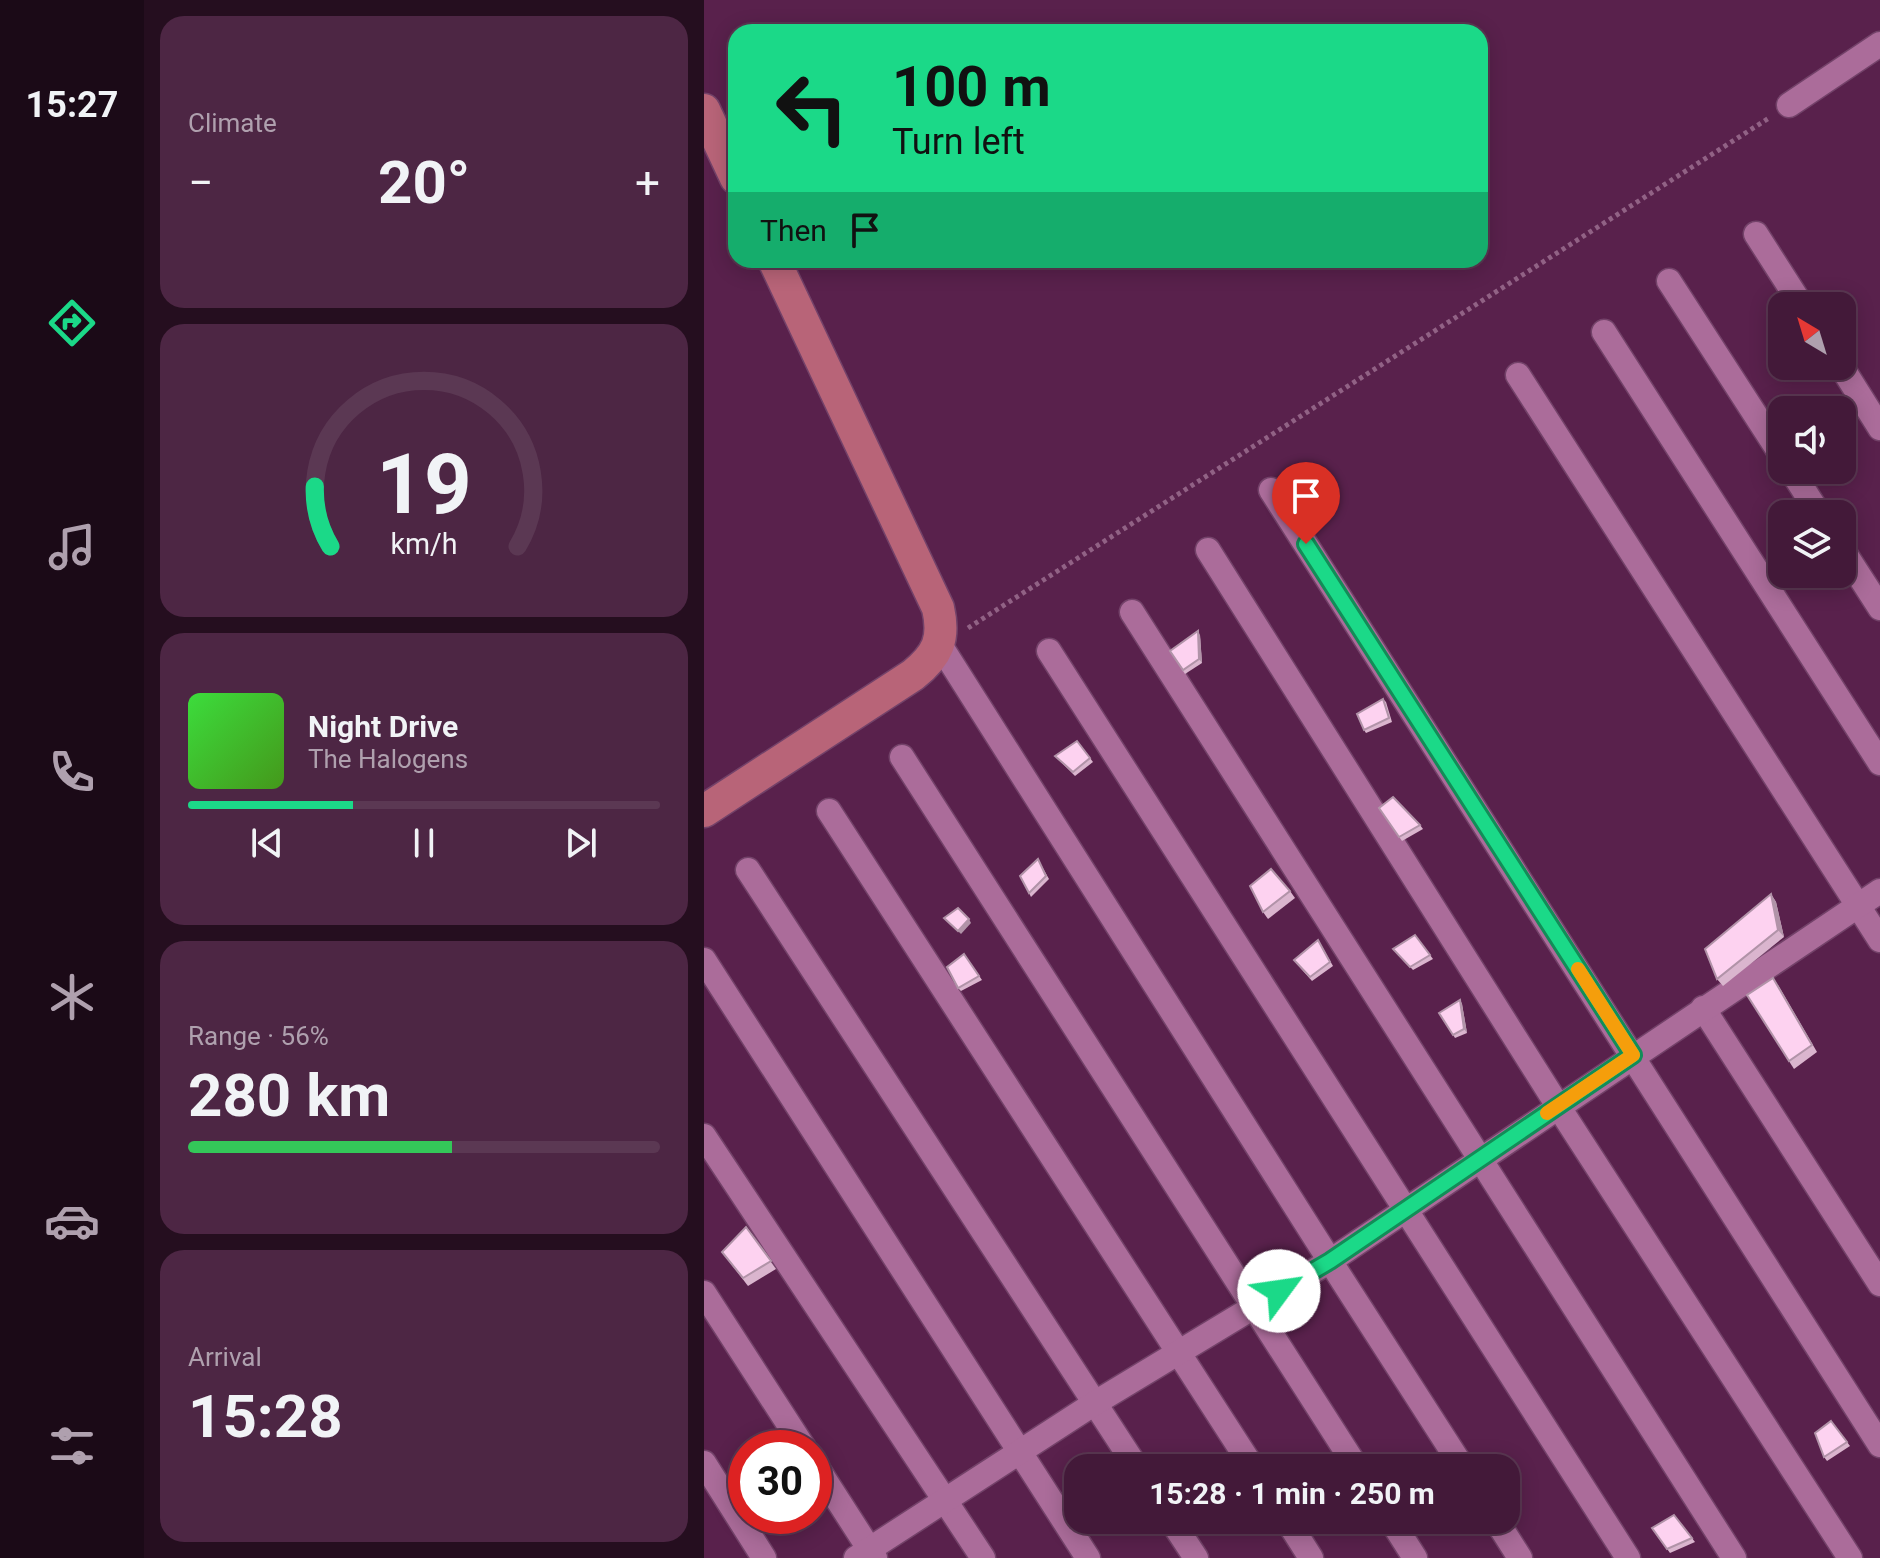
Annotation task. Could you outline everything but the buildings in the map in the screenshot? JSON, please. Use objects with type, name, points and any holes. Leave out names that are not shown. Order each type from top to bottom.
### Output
[{"type":"main road","points":[[704,110],[728,161]]},
{"type":"main road","points":[[704,811],[913,675],[930,661],[940,645],[942,627],[938,608],[778,268]]},
{"type":"street","points":[[1789,105],[1880,44]]},
{"type":"street","points":[[1756,234],[1793,292]]},
{"type":"street","points":[[1669,281],[1768,434]]},
{"type":"street","points":[[1604,332],[1880,763]]},
{"type":"street","points":[[1518,375],[1880,940]]},
{"type":"street","points":[[1850,380],[1880,428]]},
{"type":"street","points":[[1271,490],[1880,1445]]},
{"type":"street","points":[[1208,550],[1558,1106],[1850,1558]]},
{"type":"street","points":[[1856,571],[1880,608]]},
{"type":"street","points":[[1132,612],[1734,1558]]},
{"type":"street","points":[[940,645],[1454,1454]]},
{"type":"street","points":[[1049,651],[1628,1558]]},
{"type":"street","points":[[902,757],[1348,1454]]},
{"type":"street","points":[[829,811],[1244,1454]]},
{"type":"street","points":[[748,870],[1128,1454]]},
{"type":"street","points":[[832,1494],[867,1555],[945,1500],[1095,1403],[1330,1261],[1880,891]]},
{"type":"street","points":[[704,960],[1088,1558]]},
{"type":"street","points":[[1703,1008],[1880,1284]]},
{"type":"street","points":[[704,1136],[983,1558]]},
{"type":"street","points":[[704,1293],[792,1430]]},
{"type":"street","points":[[704,1463],[764,1558]]},
{"type":"street","points":[[1180,1534],[1196,1558]]},
{"type":"street","points":[[1296,1534],[1311,1558]]},
{"type":"street","points":[[1400,1534],[1415,1558]]},
{"type":"street","points":[[1505,1534],[1520,1558]]},
{"type":"path","points":[[940,645],[1789,105]]},
{"type":"slow traffic","points":[[1547,1113],[1633,1055],[1578,969]]},
{"type":"route","points":[[1279,1291],[1330,1261],[1633,1055],[1306,544]]}]
